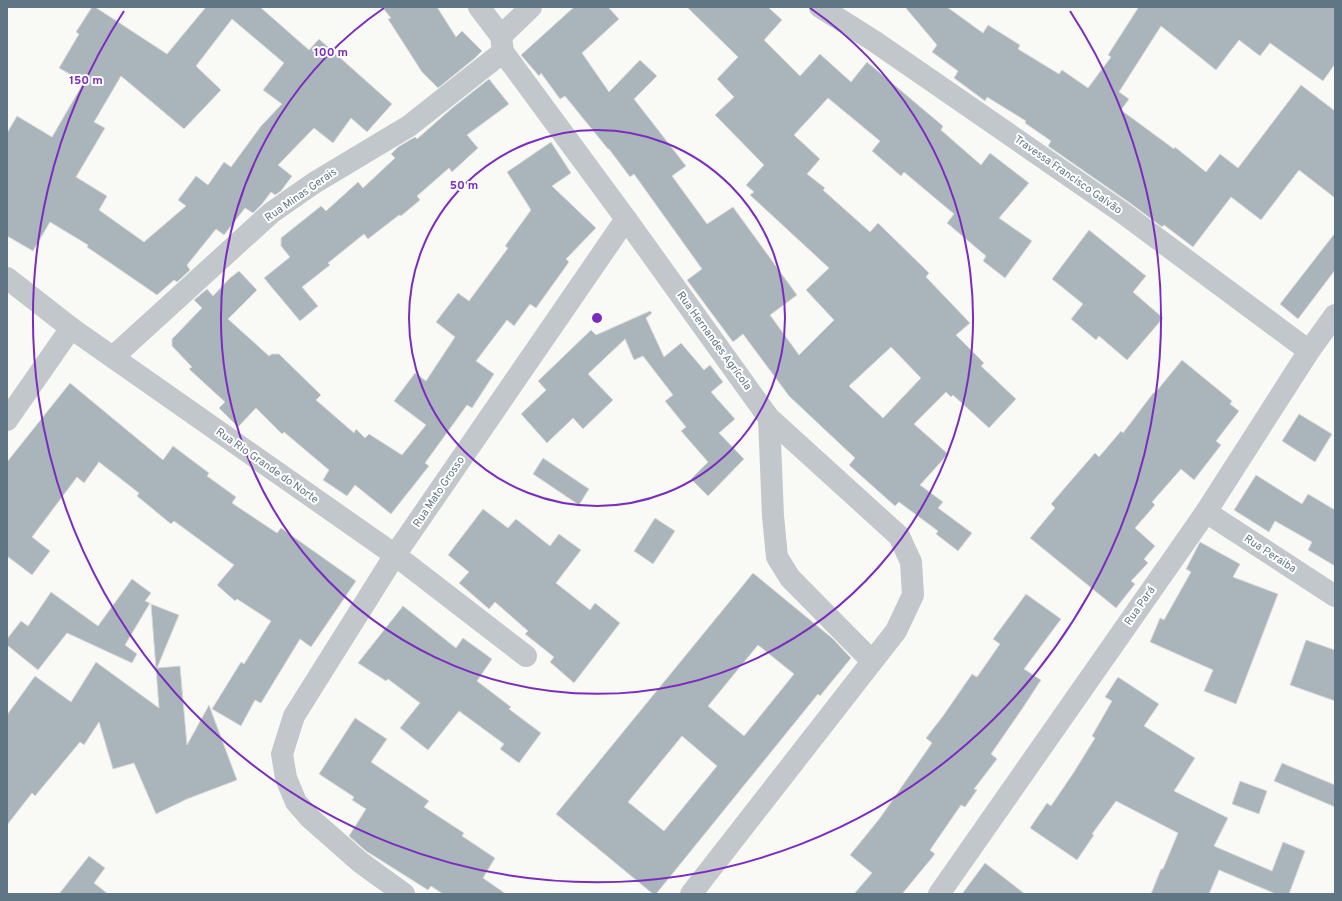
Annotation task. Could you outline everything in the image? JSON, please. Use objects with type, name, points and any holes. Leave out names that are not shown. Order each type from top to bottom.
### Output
[{"type":"street","name":"Rua Hernandes Agrícola","points":[[479,7],[502,44],[769,418],[899,536],[911,562],[912,595],[896,631],[691,894]]},
{"type":"street","name":"Rua Minas Gerais","points":[[113,357],[271,213],[314,183],[408,126],[502,44],[531,7]]},
{"type":"street","name":"Travessa Francisco Galvão","points":[[820,7],[874,41],[1123,213],[1309,351]]},
{"type":"street","name":"Rua Mato Grosso","points":[[404,894],[360,862],[310,818],[296,802],[286,778],[282,754],[294,716],[395,555],[626,219]]},
{"type":"street","name":"Rua Rio Grande do Norte","points":[[7,278],[71,328],[395,555],[526,656]]},
{"type":"street","name":"Rua Pará","points":[[939,894],[1206,512],[1309,351],[1335,315]]},
{"type":"street","points":[[7,420],[71,328]]},
{"type":"street","points":[[769,418],[773,516],[777,557],[790,578],[872,661]]},
{"type":"street","name":"Rua Peraiba","points":[[1206,512],[1335,596]]},
{"type":"building","points":[[92,7],[95,7],[167,54],[206,7],[260,7],[309,50],[319,39],[392,104],[367,132],[351,118],[333,143],[314,128],[278,165],[292,176],[281,191],[275,195],[271,192],[253,213],[245,208],[224,235],[216,229],[187,265],[190,270],[177,282],[174,280],[157,295],[87,247],[88,245],[50,222],[33,251],[7,236],[7,133],[17,116],[52,137],[84,82],[59,68],[79,34],[76,32]],"holes":[[[232,19],[284,63],[263,90],[282,104],[261,126],[231,167],[224,162],[208,185],[196,176],[178,200],[186,206],[144,242],[99,210],[107,196],[76,177],[105,128],[94,122],[121,76],[184,129],[221,90],[196,66]]]},
{"type":"building","points":[[382,7],[437,7],[456,37],[462,31],[482,51],[438,88],[422,72],[388,19],[391,18]]},
{"type":"building","points":[[574,7],[608,7],[619,19],[582,53],[609,92],[640,60],[657,76],[634,99],[686,166],[672,176],[707,224],[733,207],[797,295],[770,315],[799,355],[834,320],[806,290],[829,268],[750,195],[754,192],[746,185],[764,165],[715,115],[734,97],[717,79],[738,57],[687,7],[768,7],[782,20],[764,40],[800,76],[820,54],[851,82],[867,62],[943,126],[941,130],[981,165],[990,153],[1029,183],[999,218],[1032,241],[1005,278],[983,261],[986,256],[947,223],[954,214],[904,172],[901,176],[872,151],[880,141],[828,98],[794,135],[820,159],[807,174],[825,188],[823,190],[870,232],[878,223],[929,273],[926,277],[970,323],[956,335],[984,363],[981,366],[1016,399],[989,428],[953,395],[951,397],[946,392],[914,424],[948,454],[920,485],[943,502],[938,508],[972,533],[958,551],[936,534],[938,531],[899,502],[895,506],[849,465],[855,458],[789,396],[743,334],[733,342],[687,280],[702,269],[634,174],[630,177],[565,96],[560,99],[541,73],[539,76],[521,55]],"holes":[[[891,347],[921,378],[883,418],[849,386]]]},
{"type":"building","points":[[905,7],[947,7],[983,33],[988,25],[1020,45],[1018,49],[1059,74],[1062,70],[1088,88],[1111,57],[1108,55],[1138,8],[1137,7],[1335,7],[1335,64],[1323,81],[1270,43],[1260,56],[1239,40],[1216,70],[1161,26],[1119,92],[1129,99],[1121,110],[1174,149],[1175,147],[1206,172],[1220,154],[1238,168],[1301,85],[1335,111],[1335,198],[1299,170],[1261,220],[1231,197],[1193,247],[1164,225],[1162,227],[1048,146],[1051,141],[1025,123],[1026,121],[987,97],[985,101],[954,78],[958,71],[932,52],[937,45]]},
{"type":"building","points":[[489,79],[509,104],[467,135],[478,148],[452,172],[449,168],[417,196],[420,200],[401,216],[399,215],[368,239],[364,234],[328,263],[330,265],[302,287],[318,306],[300,321],[264,278],[290,257],[281,246],[281,238],[321,206],[326,211],[358,182],[363,188],[395,158],[391,154],[398,147],[415,137],[417,139],[451,109]]},
{"type":"building","points":[[551,142],[571,173],[552,186],[596,228],[566,259],[569,262],[536,308],[530,304],[514,326],[507,320],[476,361],[494,374],[472,408],[467,405],[425,463],[429,466],[391,514],[355,485],[347,496],[323,480],[329,470],[284,432],[282,434],[256,408],[238,427],[219,408],[225,402],[189,369],[192,367],[172,346],[172,339],[202,308],[194,300],[207,289],[213,296],[239,271],[257,290],[228,319],[269,356],[272,354],[279,354],[321,395],[316,400],[354,433],[356,429],[365,438],[369,434],[402,455],[426,425],[394,401],[415,373],[426,381],[455,337],[436,322],[458,293],[469,301],[508,248],[505,246],[531,210],[507,172]]},
{"type":"building","points":[[1089,230],[1146,276],[1133,292],[1163,318],[1127,360],[1099,336],[1096,340],[1071,319],[1083,304],[1052,279]]},
{"type":"building","points":[[1335,233],[1335,270],[1298,319],[1280,304]]},
{"type":"building","points":[[650,311],[652,313],[646,318],[664,357],[681,343],[704,370],[710,365],[723,382],[711,392],[735,419],[719,433],[744,459],[708,496],[691,479],[708,462],[681,431],[686,427],[665,401],[673,395],[643,356],[634,360],[625,339],[588,374],[613,400],[583,429],[573,418],[547,443],[521,414],[546,390],[538,381],[591,330],[596,335]]},
{"type":"building","points":[[1182,360],[1232,401],[1230,404],[1239,411],[1216,441],[1221,445],[1194,480],[1181,469],[1152,502],[1155,505],[1135,528],[1155,546],[1144,559],[1148,563],[1131,581],[1135,584],[1116,608],[1030,538],[1055,508],[1051,504],[1095,453],[1099,457],[1121,431],[1123,433],[1154,392],[1155,393]]},
{"type":"building","points":[[70,383],[163,460],[173,446],[209,473],[207,476],[236,497],[232,503],[277,533],[281,528],[356,581],[311,647],[300,639],[261,703],[255,700],[241,726],[212,709],[241,662],[244,664],[271,621],[237,599],[235,601],[217,585],[234,565],[174,521],[171,524],[137,496],[139,493],[99,462],[84,483],[77,477],[32,537],[50,551],[32,575],[7,556],[7,462]]},
{"type":"building","points":[[1299,414],[1332,434],[1315,462],[1282,441]]},
{"type":"building","points":[[543,458],[589,489],[579,505],[533,474]]},
{"type":"building","points":[[1256,475],[1302,504],[1308,494],[1335,510],[1335,566],[1308,550],[1312,542],[1275,521],[1269,532],[1234,510]]},
{"type":"building","points":[[483,509],[508,528],[516,519],[550,546],[559,534],[581,550],[556,583],[590,610],[595,603],[620,623],[574,683],[550,662],[554,657],[525,634],[528,631],[495,602],[489,609],[459,583],[469,572],[448,555]]},
{"type":"building","points":[[655,518],[675,531],[653,564],[634,551]]},
{"type":"building","points":[[1200,542],[1240,564],[1233,577],[1278,594],[1236,704],[1204,691],[1213,670],[1150,642],[1160,618],[1164,620],[1191,572],[1186,569]]},
{"type":"building","points":[[753,573],[832,638],[851,658],[820,696],[818,694],[656,894],[653,894],[556,814]],"holes":[[[758,645],[794,674],[744,736],[708,706]],[[682,736],[717,766],[664,831],[628,802]]]},
{"type":"building","points":[[132,579],[151,593],[145,601],[150,603],[125,645],[137,654],[132,663],[67,633],[38,670],[7,645],[7,639],[21,621],[28,626],[51,592],[98,626]]},
{"type":"building","points":[[1026,594],[1061,619],[1024,669],[1041,680],[991,754],[997,759],[974,789],[977,790],[965,807],[961,805],[930,850],[935,854],[902,894],[854,894],[872,873],[850,855],[880,818],[932,743],[926,738],[972,674],[977,677],[1000,644],[993,639]]},
{"type":"building","points":[[151,604],[179,615],[157,668],[180,666],[187,745],[209,705],[237,780],[187,799],[156,814],[134,763],[113,769],[99,722],[84,745],[80,742],[35,796],[32,793],[7,825],[7,715],[35,676],[71,702],[96,662],[159,708]]},
{"type":"building","points":[[403,606],[456,648],[463,638],[492,659],[477,681],[511,707],[509,709],[541,733],[519,763],[500,749],[504,744],[459,711],[428,750],[400,728],[420,703],[388,679],[386,681],[358,663]]},
{"type":"building","points":[[1306,640],[1335,650],[1335,701],[1290,685]]},
{"type":"building","points":[[1118,677],[1159,704],[1144,726],[1195,758],[1174,791],[1228,818],[1214,846],[1272,871],[1283,842],[1305,851],[1289,894],[1276,894],[1219,870],[1209,894],[1151,894],[1178,833],[1116,801],[1092,834],[1094,835],[1077,860],[1030,828],[1047,803],[1051,806],[1095,738],[1092,736],[1112,701],[1105,697]]},
{"type":"building","points":[[355,718],[387,739],[371,762],[429,801],[424,807],[464,833],[462,836],[495,858],[483,878],[506,894],[443,894],[431,886],[428,890],[366,851],[349,836],[366,809],[352,800],[354,797],[319,774]]},
{"type":"building","points":[[1282,763],[1335,785],[1335,807],[1274,781]]},
{"type":"building","points":[[1240,781],[1267,791],[1259,814],[1232,804]]},
{"type":"building","points":[[89,856],[105,868],[94,883],[108,894],[59,894]]},
{"type":"building","points":[[985,863],[1025,894],[962,894]]}]
